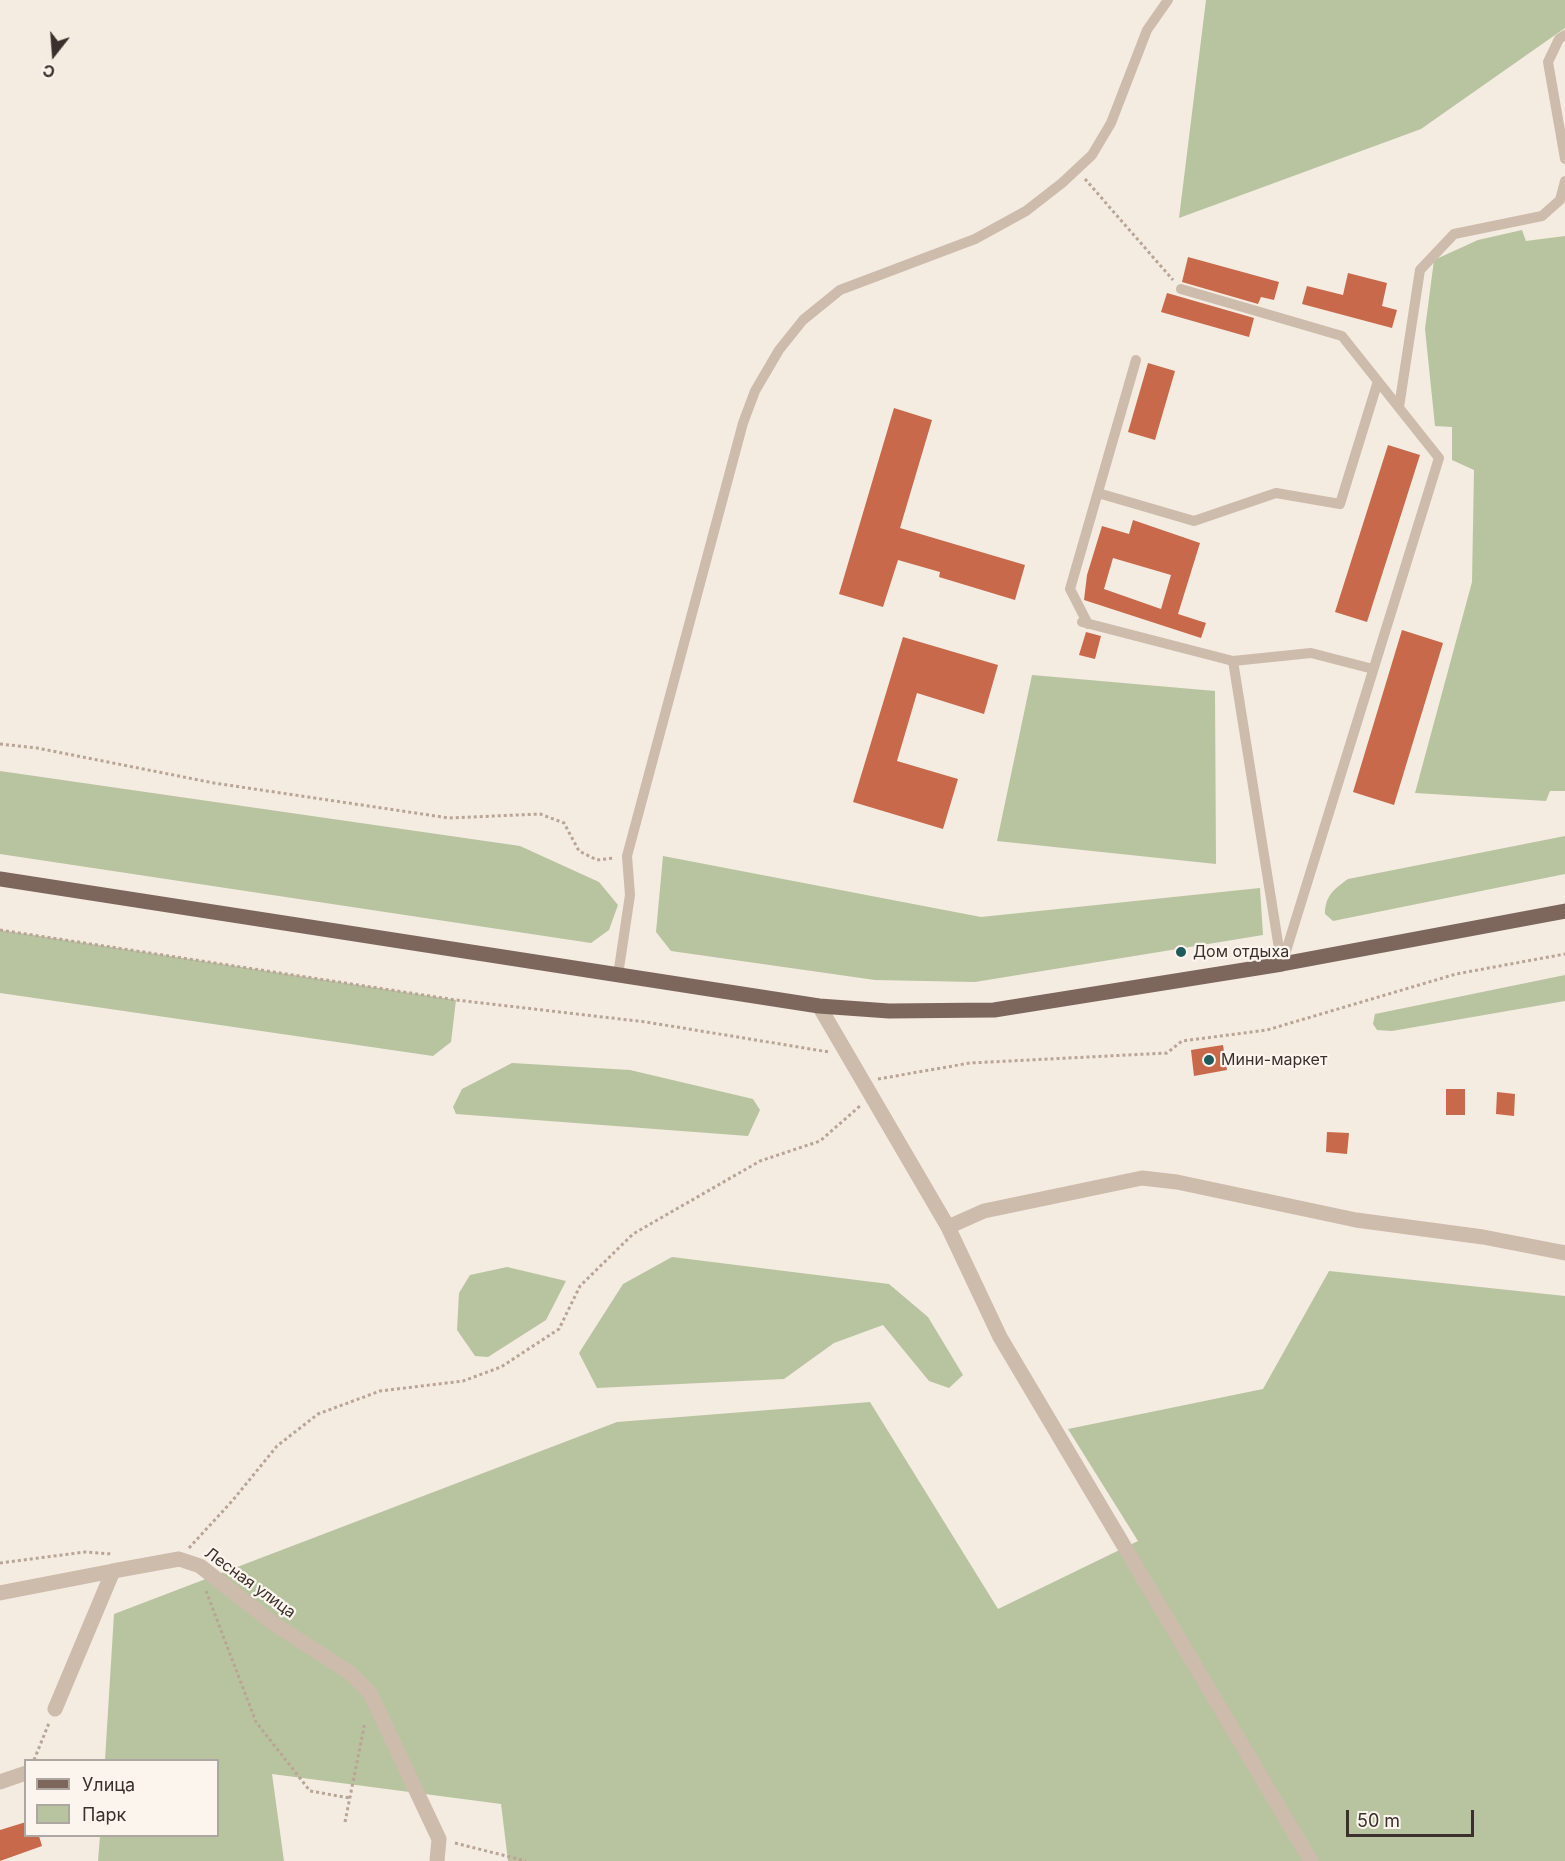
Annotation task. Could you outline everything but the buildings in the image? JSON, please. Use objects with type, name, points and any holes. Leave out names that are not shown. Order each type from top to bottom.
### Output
[{"type":"main road","points":[[0,879],[819,1006],[889,1011],[994,1010],[1282,964],[1565,911]]},
{"type":"street","points":[[819,1006],[870,1097],[948,1227],[1000,1337],[1311,1861]]},
{"type":"street","points":[[948,1227],[984,1211],[1142,1178],[1177,1182],[1356,1220],[1483,1237],[1565,1253]]},
{"type":"street","name":"Лесная улица","points":[[0,1593],[179,1558],[200,1566],[274,1624],[349,1672],[370,1693],[439,1839]]},
{"type":"street","points":[[55,1709],[113,1571]]},
{"type":"street","points":[[0,1782],[24,1774]]},
{"type":"street","points":[[437,1861],[439,1839]]},
{"type":"lane","points":[[618,975],[630,895],[627,856],[743,423],[755,391],[779,350],[803,320],[840,290],[975,239],[1026,211],[1092,155],[1111,123],[1147,30],[1168,0]]},
{"type":"lane","points":[[1565,35],[1559,39],[1548,62],[1565,159]]},
{"type":"lane","points":[[1399,407],[1420,270],[1428,259],[1454,234],[1542,216],[1562,202],[1565,181]]},
{"type":"lane","points":[[1181,289],[1342,336],[1439,458],[1282,964]]},
{"type":"lane","points":[[1136,360],[1070,589],[1084,623],[1233,662],[1311,653],[1374,669]]},
{"type":"lane","points":[[1098,493],[1194,521],[1276,493],[1340,504],[1378,381]]},
{"type":"lane","points":[[1233,662],[1282,964]]},
{"type":"path","points":[[1077,169],[1181,289]]},
{"type":"path","points":[[0,744],[37,748],[214,783],[449,818],[540,814],[564,823],[579,851],[597,860],[627,856]]},
{"type":"path","points":[[0,930],[456,1000],[646,1022],[847,1055]]},
{"type":"path","points":[[862,1082],[970,1063],[1167,1053],[1182,1041],[1267,1030],[1456,974],[1565,954]]},
{"type":"path","points":[[179,1558],[233,1500],[277,1446],[318,1414],[380,1391],[463,1381],[501,1367],[559,1329],[580,1286],[633,1234],[760,1161],[820,1141],[870,1097]]},
{"type":"path","points":[[0,1563],[85,1552],[120,1554]]},
{"type":"path","points":[[200,1566],[211,1608],[256,1722],[310,1791],[350,1798]]},
{"type":"path","points":[[345,1822],[370,1693]]},
{"type":"path","points":[[35,1759],[55,1709]]},
{"type":"path","points":[[439,1839],[526,1861]]},
{"type":"green space","points":[[1206,0],[1565,0],[1565,28],[1421,129],[1179,218]]},
{"type":"green space","points":[[1522,230],[1526,241],[1565,236],[1565,791],[1550,791],[1546,801],[1415,793],[1472,582],[1474,470],[1452,460],[1452,427],[1435,426],[1425,329],[1434,260],[1478,240]]},
{"type":"green space","points":[[1032,675],[1215,691],[1216,864],[997,841]]},
{"type":"green space","points":[[0,771],[520,846],[599,882],[618,905],[609,930],[591,943],[0,854]]},
{"type":"green space","points":[[1565,836],[1565,874],[1333,921],[1325,914],[1331,894],[1348,879]]},
{"type":"green space","points":[[663,856],[981,917],[1260,888],[1263,935],[975,982],[875,980],[671,951],[656,932]]},
{"type":"green space","points":[[0,930],[456,1000],[451,1042],[433,1056],[0,993]]},
{"type":"green space","points":[[1565,975],[1565,1001],[1392,1031],[1377,1030],[1373,1024],[1375,1014]]},
{"type":"green space","points":[[512,1063],[630,1070],[753,1099],[760,1110],[748,1136],[456,1114],[453,1107],[462,1089]]},
{"type":"green space","points":[[672,1257],[889,1284],[928,1317],[963,1375],[949,1388],[929,1381],[883,1325],[834,1343],[784,1379],[597,1388],[579,1353],[623,1284]]},
{"type":"green space","points":[[507,1267],[566,1281],[546,1320],[488,1357],[475,1356],[457,1330],[459,1293],[470,1275]]},
{"type":"green space","points":[[1329,1271],[1565,1296],[1565,1861],[508,1861],[501,1804],[272,1774],[284,1861],[98,1861],[100,1837],[219,1837],[219,1759],[105,1759],[114,1614],[617,1422],[870,1402],[998,1609],[1138,1541],[1068,1429],[1263,1389]]},
{"type":"place","name":"Дом отдыха","points":[[1181,952]]},
{"type":"place","name":"Мини-маркет","points":[[1209,1060]]}]
